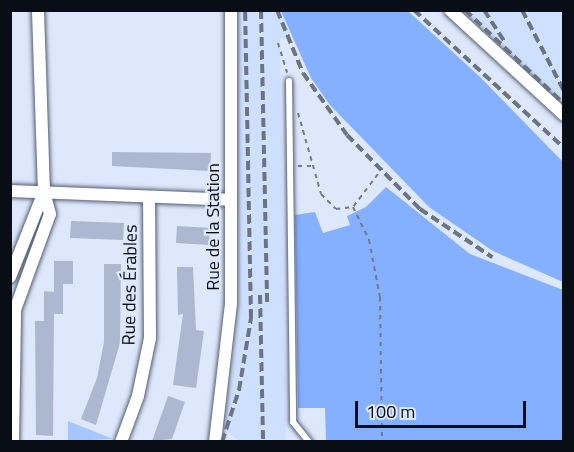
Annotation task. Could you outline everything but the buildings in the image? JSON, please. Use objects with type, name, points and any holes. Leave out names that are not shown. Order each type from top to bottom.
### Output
[{"type":"street","points":[[13,441],[12,319],[49,219],[44,192],[38,10]]},
{"type":"street","name":"Rue de la Station","points":[[215,441],[230,325],[231,10]]},
{"type":"street","points":[[450,10],[564,115]]},
{"type":"street","points":[[10,191],[230,200]]},
{"type":"street","points":[[10,277],[44,192]]},
{"type":"street","name":"Rue des Érables","points":[[121,441],[138,396],[150,338],[149,197]]},
{"type":"lane","points":[[289,81],[293,422],[309,441]]},
{"type":"path","points":[[278,42],[289,81]]},
{"type":"path","points":[[298,111],[313,166],[327,204],[336,209],[353,207],[378,174]]},
{"type":"path","points":[[290,166],[313,166]]},
{"type":"path","points":[[353,207],[369,240],[380,297],[382,441]]},
{"type":"shaded area","points":[[238,11],[281,11],[290,35],[280,39],[286,441],[239,441],[221,426],[232,380],[239,309]]},
{"type":"shaded area","points":[[281,11],[408,11],[480,77],[563,162],[563,282],[493,251],[429,207],[330,105],[311,78]]},
{"type":"shaded area","points":[[459,11],[563,11],[563,106]]},
{"type":"shaded area","points":[[386,187],[470,254],[563,290],[563,441],[326,441],[325,408],[298,408],[295,215],[315,212],[323,233],[350,225],[347,216],[366,207]]},
{"type":"shaded area","points":[[68,421],[113,439],[68,441]]},
{"type":"railway","points":[[222,442],[239,390],[251,318],[245,10]]},
{"type":"railway","points":[[261,10],[267,307]]},
{"type":"railway","points":[[277,10],[303,73],[347,135],[420,209],[492,257]]},
{"type":"railway","points":[[414,10],[564,148]]},
{"type":"railway","points":[[465,10],[564,104]]},
{"type":"railway","points":[[484,10],[504,41]]},
{"type":"railway","points":[[522,10],[564,91]]},
{"type":"railway","points":[[260,295],[263,442]]}]
